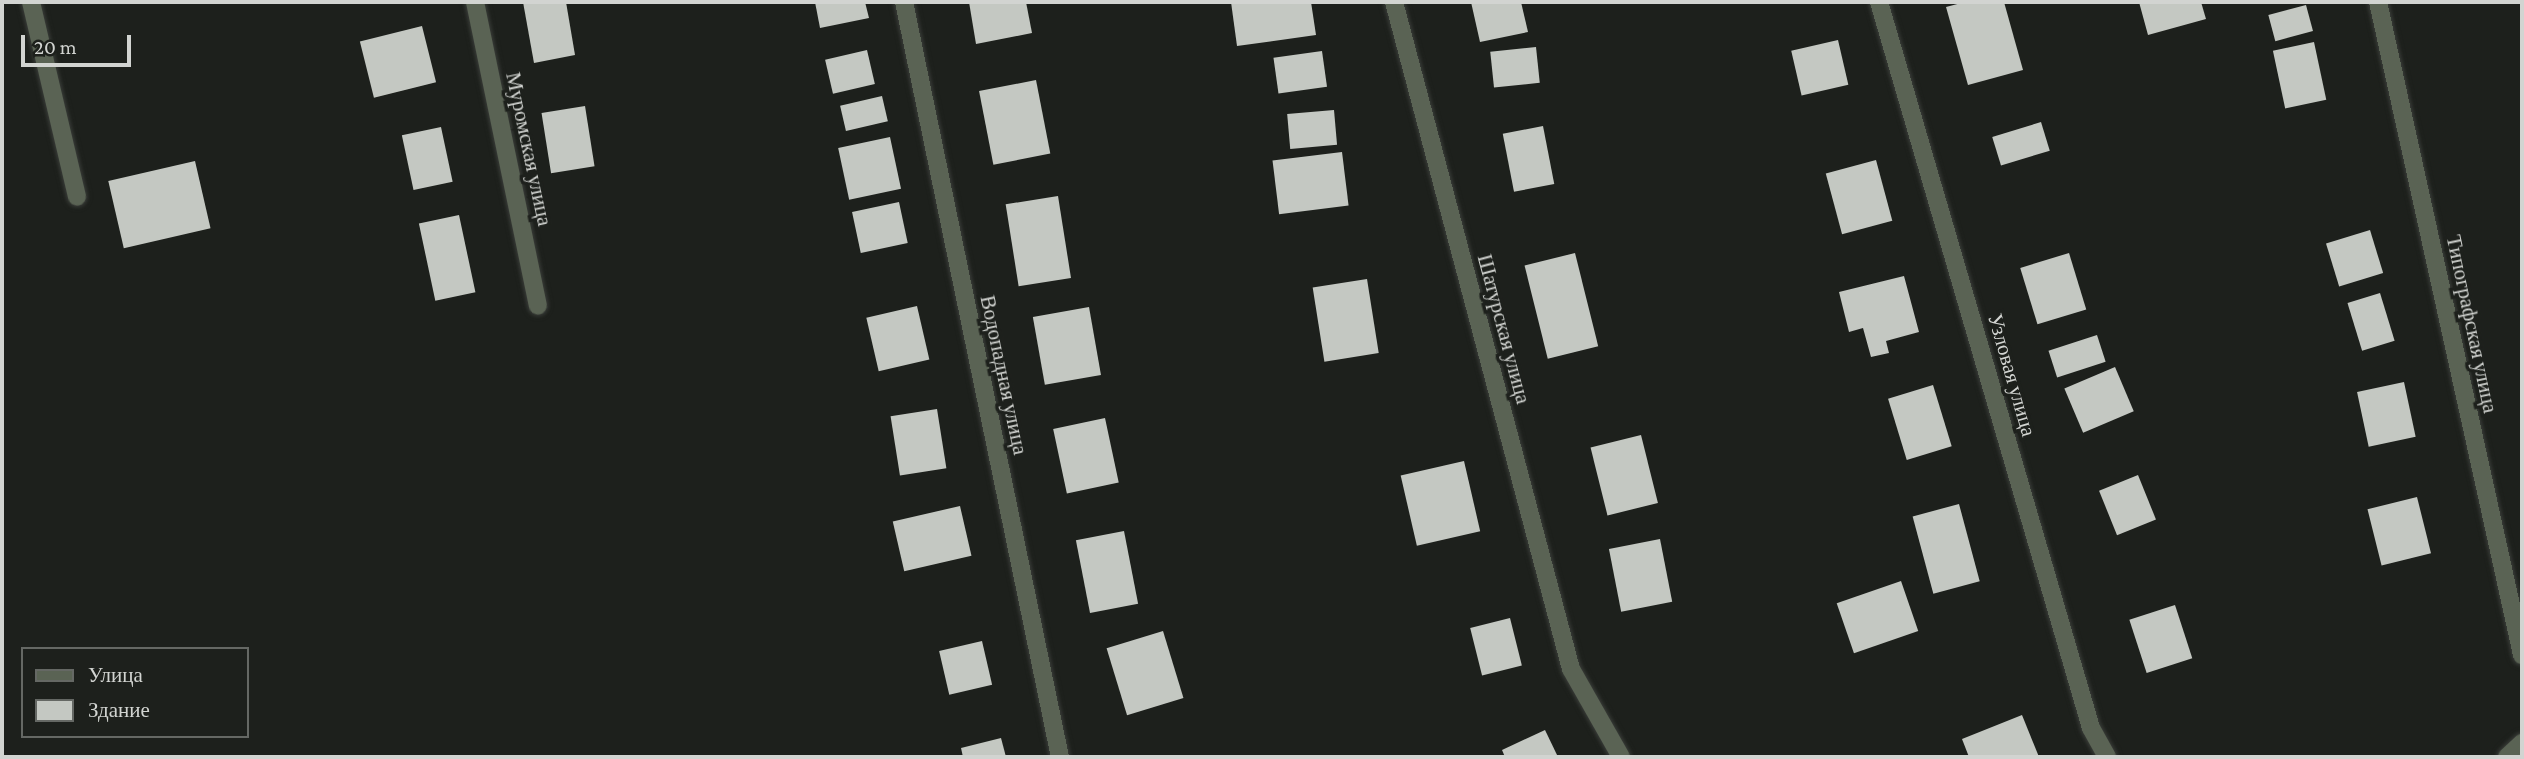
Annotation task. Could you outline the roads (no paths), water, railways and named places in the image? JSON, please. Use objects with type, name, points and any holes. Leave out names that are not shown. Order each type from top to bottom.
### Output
[{"type":"street","points":[[31,2],[77,197]]},
{"type":"street","name":"Муромская улица","points":[[475,2],[538,306]]},
{"type":"street","name":"Водопадная улица","points":[[904,2],[1060,757]]},
{"type":"street","name":"Шатурская улица","points":[[1394,2],[1571,669],[1621,757]]},
{"type":"street","name":"Узловая улица","points":[[1879,2],[2091,728],[2107,757]]},
{"type":"street","name":"Типографская улица","points":[[2378,2],[2522,655]]},
{"type":"street","points":[[2507,757],[2522,743]]}]
